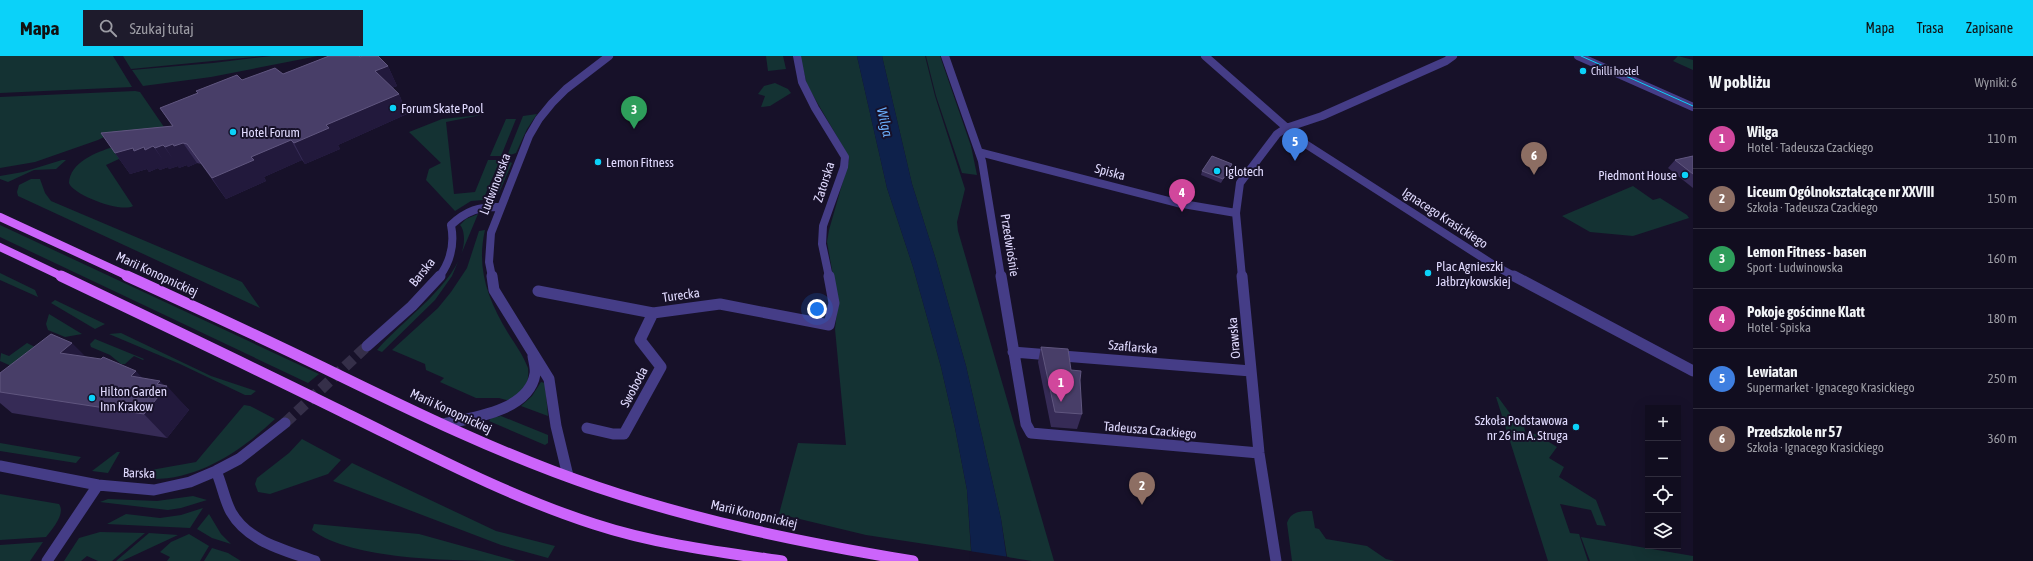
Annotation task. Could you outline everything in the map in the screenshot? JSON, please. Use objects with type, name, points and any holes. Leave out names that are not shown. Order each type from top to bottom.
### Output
[{"type":"main road","name":"Marii Konopnickiej","points":[[0,217],[443,424],[507,453],[568,476],[656,505],[740,528],[786,538],[913,561]]},
{"type":"main road","points":[[3,249],[416,447],[553,509],[596,524],[652,539],[696,548],[782,561]]},
{"type":"street","name":"Ludwinowska","points":[[568,476],[556,426],[549,379],[530,346],[502,304],[490,278],[489,245],[500,207],[524,149],[539,119],[566,89],[609,56]]},
{"type":"street","name":"Zatorska","points":[[796,56],[802,82],[815,108],[845,157],[844,168],[823,226],[822,244],[834,303],[829,325]]},
{"type":"street","name":"Przedwiośnie","points":[[945,56],[982,161],[1026,424],[1031,432],[1040,435]]},
{"type":"street","name":"Ignacego Krasickiego","points":[[1205,56],[1304,143],[1497,267],[1693,371]]},
{"type":"street","points":[[1286,128],[1322,116],[1446,61],[1453,56]]},
{"type":"street","points":[[1578,56],[1693,107]]},
{"type":"street","points":[[1592,56],[1693,101]]},
{"type":"street","name":"Orawska","points":[[1276,561],[1259,453],[1236,213],[1240,183],[1277,134],[1286,128]]},
{"type":"street","name":"Spiska","points":[[979,152],[1177,203],[1236,213]]},
{"type":"street","name":"Barska","points":[[367,346],[417,300],[444,269],[452,251],[454,236],[451,225],[460,216],[473,209],[485,206],[500,207]]},
{"type":"street","name":"Turecka","points":[[538,291],[653,313],[720,304],[817,324],[829,325]]},
{"type":"street","name":"Swoboda","points":[[587,428],[613,434],[624,434],[661,367],[640,340],[653,313]]},
{"type":"street","name":"Ludwinowska","points":[[443,424],[502,410],[518,401],[526,392],[536,373],[534,358],[530,346]]},
{"type":"street","name":"Szaflarska","points":[[1013,352],[1251,371]]},
{"type":"street","name":"Barska","points":[[0,466],[98,485],[154,490],[190,482],[216,471],[239,459],[285,423]]},
{"type":"street","name":"Tadeusza Czackiego","points":[[1040,435],[1259,453]]},
{"type":"street","points":[[216,471],[232,513],[247,532],[270,545],[314,561]]},
{"type":"street","points":[[47,561],[98,485]]},
{"type":"green space","points":[[0,56],[113,56],[132,87],[0,93]]},
{"type":"green space","points":[[123,56],[263,56],[131,69]]},
{"type":"green space","points":[[271,56],[318,56],[211,77],[143,86],[132,70],[213,63]]},
{"type":"green space","points":[[766,56],[783,56],[786,69],[768,71]]},
{"type":"green space","points":[[800,56],[857,56],[887,188],[913,267],[941,367],[967,490],[971,551],[866,535],[779,514],[798,443],[846,445],[835,329],[838,303],[827,242],[849,160],[846,152],[807,85]]},
{"type":"green space","points":[[882,56],[925,56],[935,96],[965,189],[957,222],[958,231],[1054,561],[1032,561],[1007,557],[1001,519],[966,366],[936,260],[912,184]]},
{"type":"green space","points":[[926,56],[940,56],[971,146],[977,175],[962,173],[936,96]]},
{"type":"green space","points":[[1678,56],[1693,60],[1693,70],[1673,61]]},
{"type":"green space","points":[[775,83],[788,89],[791,93],[770,106],[761,107],[765,96],[758,94],[764,86]]},
{"type":"green space","points":[[140,92],[164,127],[112,133],[98,140],[35,162],[0,168],[0,97]]},
{"type":"green space","points":[[537,114],[527,129],[516,153],[507,156],[523,116]]},
{"type":"green space","points":[[481,115],[446,122],[454,194],[475,192],[488,160],[500,160],[483,200],[471,201],[455,211],[426,180],[429,169],[441,163],[409,132],[442,119]]},
{"type":"green space","points":[[506,119],[516,119],[501,156],[490,156]]},
{"type":"green space","points":[[113,147],[119,155],[119,159],[106,165],[133,206],[127,208],[98,202],[79,193],[72,188],[69,183],[74,169],[85,159]]},
{"type":"green space","points":[[66,160],[56,169],[34,170],[8,182],[0,179],[0,176],[23,172]]},
{"type":"green space","points":[[506,160],[512,163],[499,193],[491,198]]},
{"type":"green space","points":[[31,179],[40,179],[45,193],[51,201],[242,282],[260,308],[18,196],[17,192],[19,185]]},
{"type":"green space","points":[[1633,186],[1653,200],[1660,198],[1687,215],[1689,218],[1633,236],[1590,232],[1562,216]]},
{"type":"green space","points":[[478,214],[461,254],[464,237],[463,229],[460,225],[466,219]]},
{"type":"green space","points":[[0,225],[319,374],[308,383],[0,237]]},
{"type":"green space","points":[[485,230],[482,257],[483,271],[490,296],[501,321],[528,368],[528,379],[524,387],[510,401],[499,398],[476,398],[440,382],[444,378],[426,370],[425,364],[392,350],[438,308],[451,292],[467,268],[479,231]]},
{"type":"green space","points":[[461,255],[452,276],[435,300],[382,352],[377,350],[443,284],[454,269]]},
{"type":"green space","points":[[0,273],[35,290],[38,297],[0,280]]},
{"type":"green space","points":[[55,300],[105,324],[95,329],[51,303]]},
{"type":"green space","points":[[49,314],[82,334],[65,337],[48,330],[46,324]]},
{"type":"green space","points":[[121,333],[211,376],[256,391],[251,395],[245,395],[180,364],[109,334]]},
{"type":"green space","points":[[95,339],[144,359],[143,360],[134,356],[125,364],[121,364],[110,355],[91,347],[90,344]]},
{"type":"green space","points":[[27,343],[39,349],[18,369],[0,361],[1,353],[9,356]]},
{"type":"green space","points":[[541,382],[545,383],[548,416],[521,406],[532,396]]},
{"type":"green space","points":[[1496,397],[1498,397],[1517,423],[1524,427],[1526,434],[1536,434],[1557,447],[1549,458],[1564,467],[1559,477],[1596,500],[1606,526],[1597,525],[1591,510],[1560,504],[1570,533],[1579,534],[1588,561],[1548,561]]},
{"type":"green space","points":[[244,405],[250,406],[275,419],[249,441],[219,461],[187,474],[170,478],[145,479],[123,475],[196,462]]},
{"type":"green space","points":[[501,416],[548,435],[548,443],[545,445],[489,421],[491,418]]},
{"type":"green space","points":[[302,439],[341,460],[328,474],[270,494],[258,492],[255,484],[257,478],[289,453]]},
{"type":"green space","points":[[0,443],[81,457],[76,463],[0,451]]},
{"type":"green space","points":[[117,452],[120,452],[108,473],[92,471]]},
{"type":"green space","points":[[352,463],[496,531],[555,546],[548,558],[501,545],[333,481]]},
{"type":"green space","points":[[0,494],[59,504],[61,508],[60,517],[46,537],[0,540]]},
{"type":"green space","points":[[193,496],[207,500],[181,508],[168,510],[100,502],[108,499],[157,501]]},
{"type":"green space","points":[[203,508],[190,528],[107,524],[126,514],[160,518],[181,515]]},
{"type":"green space","points":[[1312,511],[1315,528],[1319,529],[1326,539],[1367,546],[1386,559],[1395,561],[1292,561],[1287,523],[1291,516],[1297,512]]},
{"type":"green space","points":[[209,514],[221,534],[231,544],[212,538],[197,529]]},
{"type":"green space","points":[[314,524],[419,534],[516,561],[466,561],[408,557],[380,553],[353,548],[330,540],[312,530]]},
{"type":"green space","points":[[100,532],[145,533],[112,561],[98,561],[87,556],[81,561],[64,561],[79,538]]},
{"type":"green space","points":[[149,533],[178,535],[122,561],[116,561]]},
{"type":"green space","points":[[189,534],[209,546],[200,561],[167,561],[170,557],[160,552],[171,542]]},
{"type":"green space","points":[[1581,537],[1693,556],[1693,561],[1590,561]]},
{"type":"green space","points":[[43,542],[30,561],[0,561],[0,545]]},
{"type":"green space","points":[[212,548],[228,553],[241,561],[204,561]]},
{"type":"water","points":[[857,56],[882,56],[912,184],[936,260],[966,366],[1001,519],[1007,561],[972,561],[967,490],[955,428],[941,367],[913,267],[887,188]]},
{"type":"pier","points":[[969,551],[1009,557],[1009,561],[970,561]]},
{"type":"building","points":[[329,56],[378,56],[388,66],[375,71],[399,94],[326,125],[329,128],[294,143],[291,140],[251,157],[254,160],[212,178],[187,144],[183,143],[174,146],[173,144],[165,147],[163,145],[155,148],[153,146],[145,150],[144,147],[134,151],[133,148],[115,153],[101,133],[173,126],[160,108],[198,93],[196,91],[237,75],[242,80],[275,68],[283,74]]},
{"type":"building","name":"Iglotech","points":[[1212,156],[1232,164],[1223,179],[1202,171]]},
{"type":"building","points":[[1693,156],[1693,174],[1675,160]]},
{"type":"building","points":[[51,334],[72,343],[60,353],[101,359],[103,357],[136,371],[131,376],[160,381],[157,384],[167,386],[144,414],[0,392],[0,373]]},
{"type":"building","points":[[1041,347],[1068,349],[1071,370],[1081,371],[1080,380],[1082,414],[1055,412]]},
{"type":"tunnel","points":[[285,423],[367,346]]},
{"type":"tram line","points":[[1581,56],[1693,106]]},
{"type":"place","name":"Chilli hostel","points":[[1583,71]]},
{"type":"place","name":"Forum Skate Pool","points":[[393,108]]},
{"type":"place","name":"Lemon Fitness - basen","points":[[634,129]]},
{"type":"place","name":"Hotel Forum","points":[[233,132]]},
{"type":"place","name":"Lewiatan","points":[[1295,161]]},
{"type":"place","name":"Lemon Fitness","points":[[598,162]]},
{"type":"place","name":"Iglotech","points":[[1217,171]]},
{"type":"place","name":"Przedszkole nr 57","points":[[1534,175]]},
{"type":"place","name":"Piedmont House","points":[[1685,175]]},
{"type":"place","name":"Pokoje gościnne Klatt","points":[[1182,212]]},
{"type":"place","name":"Plac Agnieszki Jałbrzykowskiej","points":[[1428,273]]},
{"type":"place","name":"Hilton Garden Inn Krakow","points":[[92,398]]},
{"type":"place","name":"Wilga","points":[[1061,402]]},
{"type":"place","name":"Szkoła Podstawowa nr 26 im A. Struga","points":[[1576,427]]},
{"type":"place","name":"Liceum Ogólnokształcące nr XXVIII","points":[[1142,505]]}]
